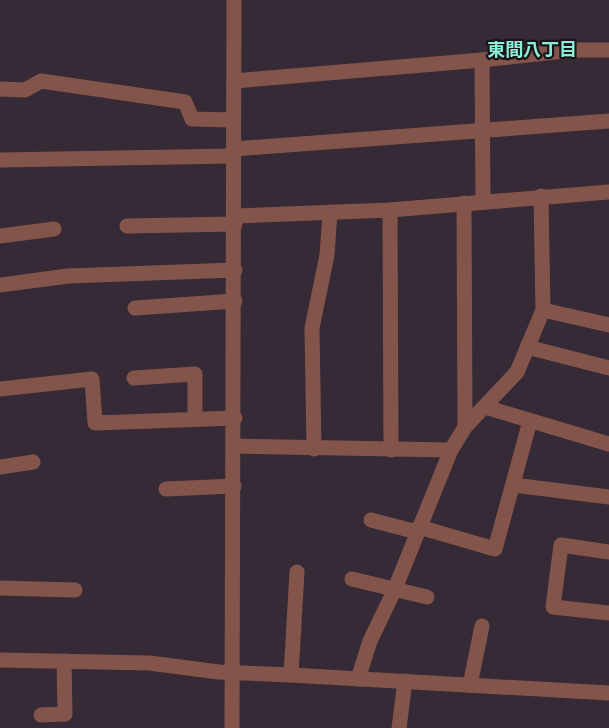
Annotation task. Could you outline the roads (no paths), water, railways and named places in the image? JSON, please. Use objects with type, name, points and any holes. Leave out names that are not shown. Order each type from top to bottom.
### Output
[{"type":"street","points":[[232,728],[235,418],[234,0]]},
{"type":"street","points":[[234,81],[573,50],[609,50]]},
{"type":"street","points":[[482,60],[483,202]]},
{"type":"street","points":[[0,89],[26,90],[40,81],[185,102],[192,119],[233,120]]},
{"type":"street","points":[[0,160],[233,153],[609,121]]},
{"type":"street","points":[[127,226],[390,210],[609,192]]},
{"type":"street","points":[[358,679],[370,641],[394,591],[451,450],[465,427],[517,372],[543,310],[541,196]]},
{"type":"street","points":[[464,203],[465,427]]},
{"type":"street","points":[[390,210],[391,450]]},
{"type":"street","points":[[314,449],[312,328],[327,255],[330,212]]},
{"type":"street","points":[[0,236],[54,229]]},
{"type":"street","points":[[0,285],[68,276],[235,270]]},
{"type":"street","points":[[135,308],[235,301]]},
{"type":"street","points":[[543,310],[609,325]]},
{"type":"street","points":[[527,347],[609,368]]},
{"type":"street","points":[[134,378],[195,374],[195,419]]},
{"type":"street","points":[[0,389],[92,379],[95,423],[235,418]]},
{"type":"street","points":[[486,407],[609,444]]},
{"type":"street","points":[[371,520],[418,529],[495,549],[530,421]]},
{"type":"street","points":[[233,446],[451,450]]},
{"type":"street","points":[[0,467],[33,462]]},
{"type":"street","points":[[514,484],[609,497]]},
{"type":"street","points":[[166,489],[234,486]]},
{"type":"street","points":[[609,552],[561,545],[552,607],[609,613]]},
{"type":"street","points":[[291,675],[297,572]]},
{"type":"street","points":[[352,579],[394,591],[427,597]]},
{"type":"street","points":[[0,588],[75,591]]},
{"type":"street","points":[[470,685],[482,626]]},
{"type":"street","points":[[0,660],[149,663],[233,672],[609,693]]},
{"type":"street","points":[[41,715],[65,714],[64,661]]},
{"type":"street","points":[[399,728],[405,681]]},
{"type":"district","name":"東間八丁目","points":[[532,50]]}]
